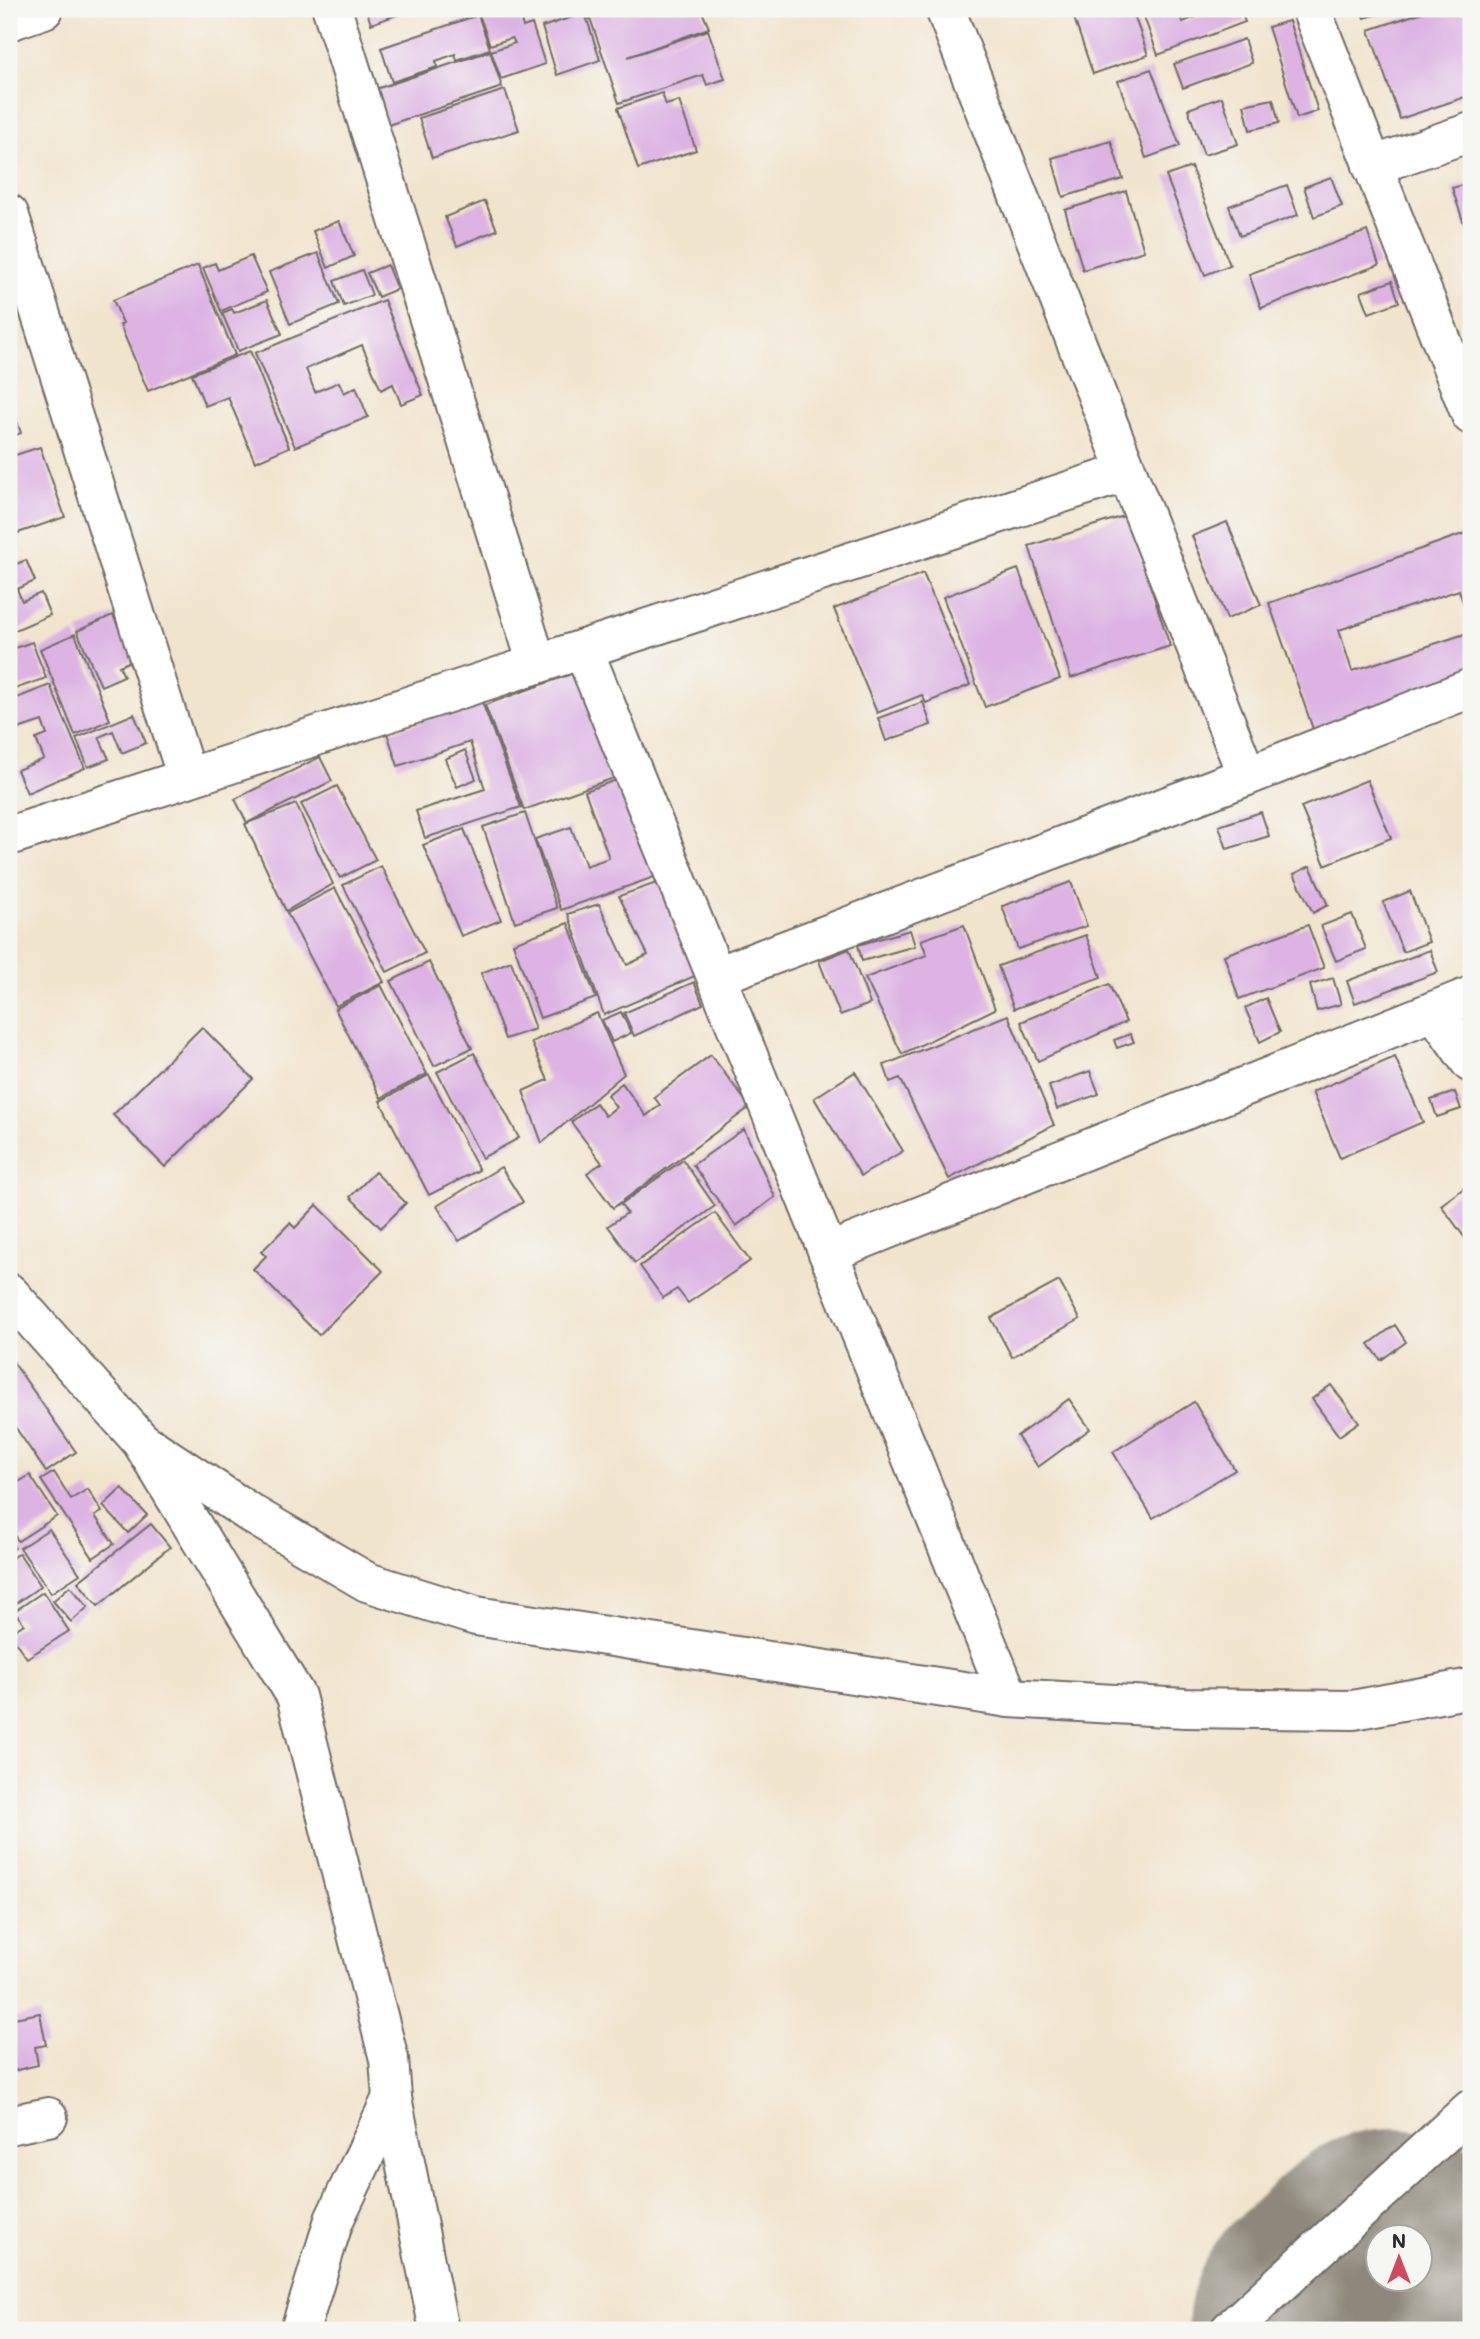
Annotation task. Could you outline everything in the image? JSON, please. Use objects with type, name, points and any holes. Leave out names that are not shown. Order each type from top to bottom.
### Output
[{"type":"street","points":[[9,21],[44,9]]},
{"type":"street","points":[[332,9],[537,664]]},
{"type":"street","points":[[944,9],[1247,776]]},
{"type":"street","points":[[1311,9],[1471,415]]},
{"type":"street","points":[[1373,166],[1471,132]]},
{"type":"street","points":[[9,214],[187,778]]},
{"type":"street","points":[[9,836],[1127,472]]},
{"type":"street","points":[[583,649],[1009,1698]]},
{"type":"street","points":[[717,976],[1247,776],[1471,688]]},
{"type":"street","points":[[828,1253],[1471,996]]},
{"type":"street","points":[[1434,1011],[1471,1063]]},
{"type":"street","points":[[9,1293],[141,1441],[296,1696],[389,2059],[393,2098],[439,2330]]},
{"type":"street","points":[[141,1441],[253,1515],[367,1582],[476,1616],[1009,1698],[1185,1708],[1353,1710],[1471,1688]]},
{"type":"street","points":[[300,2330],[334,2220],[393,2098]]},
{"type":"street","points":[[1230,2330],[1471,2109]]},
{"type":"street","points":[[9,2125],[48,2117]]},
{"type":"building","points":[[366,9],[414,9],[371,24]]},
{"type":"building","points":[[477,9],[527,9],[529,17],[521,20],[523,27],[532,24],[545,64],[501,79],[491,51],[515,43],[512,38],[490,45]]},
{"type":"building","points":[[550,9],[573,9],[553,16]]},
{"type":"building","points":[[587,9],[701,9],[709,28],[628,57],[708,30],[725,79],[707,85],[703,75],[619,103]]},
{"type":"building","points":[[1071,9],[1132,9],[1148,55],[1093,74]]},
{"type":"building","points":[[1141,9],[1178,9],[1183,22],[1201,15],[1198,9],[1240,9],[1245,22],[1158,55]]},
{"type":"building","points":[[1361,9],[1394,9],[1394,10],[1364,18]]},
{"type":"building","points":[[1432,9],[1469,9],[1471,95],[1400,119],[1369,30]]},
{"type":"building","points":[[585,13],[600,60],[557,75],[542,27]]},
{"type":"building","points":[[478,15],[490,49],[457,60],[455,54],[436,61],[437,67],[392,82],[381,48]]},
{"type":"building","points":[[1289,21],[1318,111],[1297,118],[1268,27]]},
{"type":"building","points":[[1244,39],[1252,63],[1183,88],[1174,64]]},
{"type":"building","points":[[490,51],[502,87],[385,126],[373,90]]},
{"type":"building","points":[[1151,69],[1180,146],[1146,158],[1118,81]]},
{"type":"building","points":[[505,90],[519,130],[432,158],[419,118]]},
{"type":"building","points":[[662,93],[666,105],[679,101],[696,150],[638,169],[618,108]]},
{"type":"building","points":[[1222,97],[1238,144],[1204,155],[1188,109]]},
{"type":"building","points":[[1273,99],[1279,123],[1250,130],[1244,105]]},
{"type":"building","points":[[1111,141],[1123,179],[1063,197],[1052,158]]},
{"type":"building","points":[[1471,157],[1471,178],[1465,159]]},
{"type":"building","points":[[1191,167],[1230,265],[1205,275],[1166,176]]},
{"type":"building","points":[[1331,177],[1342,206],[1314,217],[1304,187]]},
{"type":"building","points":[[1471,183],[1471,225],[1465,227],[1452,188]]},
{"type":"building","points":[[1287,185],[1298,215],[1240,236],[1229,206]]},
{"type":"building","points":[[1126,191],[1144,251],[1083,270],[1065,210]]},
{"type":"building","points":[[485,201],[497,230],[457,246],[445,217]]},
{"type":"building","points":[[339,221],[354,256],[328,268],[313,231]]},
{"type":"building","points":[[1367,231],[1379,265],[1261,308],[1249,274]]},
{"type":"building","points":[[318,253],[339,304],[290,324],[269,272]]},
{"type":"building","points":[[251,256],[267,292],[221,311],[203,268],[215,263],[218,270]]},
{"type":"building","points":[[198,265],[235,355],[148,391],[120,325],[123,323],[113,300]]},
{"type":"building","points":[[387,265],[397,289],[378,297],[367,273]]},
{"type":"building","points":[[362,270],[372,295],[344,306],[334,281]]},
{"type":"building","points":[[1392,281],[1399,302],[1369,313],[1361,292]]},
{"type":"building","points":[[267,300],[282,334],[238,351],[222,313],[232,309],[234,313]]},
{"type":"building","points":[[384,300],[423,395],[401,404],[393,384],[381,390],[362,345],[306,369],[315,392],[339,382],[344,393],[356,387],[368,417],[295,447],[255,353]]},
{"type":"building","points":[[250,351],[289,447],[255,462],[228,397],[205,406],[192,374]]},
{"type":"building","points":[[13,410],[21,433],[9,438],[9,411]]},
{"type":"building","points":[[40,447],[65,517],[9,536],[9,457]]},
{"type":"building","points":[[1127,515],[1170,646],[1071,678],[1029,546]]},
{"type":"building","points":[[1227,522],[1261,605],[1227,619],[1192,536]]},
{"type":"building","points":[[1471,531],[1471,626],[1459,590],[1339,630],[1352,671],[1471,632],[1471,676],[1314,732],[1269,603]]},
{"type":"building","points":[[26,560],[35,581],[17,589],[22,601],[41,593],[50,615],[13,631],[9,623],[9,567]]},
{"type":"building","points":[[1018,569],[1060,679],[985,707],[943,597]]},
{"type":"building","points":[[923,573],[970,685],[926,703],[922,695],[877,713],[834,609]]},
{"type":"building","points":[[113,615],[133,660],[119,666],[124,676],[101,686],[77,631]]},
{"type":"building","points":[[75,634],[110,720],[75,735],[40,649]]},
{"type":"building","points":[[32,642],[46,678],[9,691],[9,650]]},
{"type":"building","points":[[588,668],[625,774],[524,810],[485,705]]},
{"type":"building","points":[[50,685],[85,768],[27,793],[17,770],[44,759],[36,739],[47,735],[42,721],[9,732],[9,701]]},
{"type":"building","points":[[482,702],[521,807],[425,838],[416,811],[485,789],[470,742],[398,766],[387,733]]},
{"type":"building","points":[[923,702],[931,725],[886,741],[878,718]]},
{"type":"building","points":[[134,714],[146,743],[122,753],[113,731],[99,737],[109,759],[88,767],[76,738]]},
{"type":"building","points":[[1471,737],[1471,754],[1465,739]]},
{"type":"building","points":[[465,750],[476,779],[457,787],[445,759]]},
{"type":"building","points":[[320,757],[332,781],[247,823],[235,799]]},
{"type":"building","points":[[625,777],[660,875],[561,910],[535,839],[571,827],[586,866],[609,858],[585,791]]},
{"type":"building","points":[[1367,780],[1391,838],[1325,865],[1301,807]]},
{"type":"building","points":[[337,786],[376,860],[340,878],[301,804]]},
{"type":"building","points":[[296,804],[333,884],[286,911],[245,824]]},
{"type":"building","points":[[1261,812],[1269,836],[1227,849],[1219,826]]},
{"type":"building","points":[[525,813],[557,908],[515,922],[483,827]]},
{"type":"building","points":[[464,829],[501,920],[461,936],[423,845]]},
{"type":"building","points":[[381,866],[425,953],[387,972],[343,885]]},
{"type":"building","points":[[1310,866],[1328,905],[1313,913],[1294,874]]},
{"type":"building","points":[[668,879],[702,973],[604,1015],[568,914],[599,904],[627,965],[648,955],[619,896]]},
{"type":"building","points":[[1071,882],[1087,926],[1018,949],[1002,906]]},
{"type":"building","points":[[335,888],[384,982],[336,1006],[287,913]]},
{"type":"building","points":[[1410,891],[1429,942],[1403,952],[1383,902]]},
{"type":"building","points":[[1352,914],[1366,949],[1336,961],[1321,926]]},
{"type":"building","points":[[568,923],[596,998],[540,1018],[513,943]]},
{"type":"building","points":[[964,925],[995,1009],[902,1054],[865,978],[927,955],[921,940]]},
{"type":"building","points":[[1308,925],[1324,968],[1239,999],[1224,955]]},
{"type":"building","points":[[910,930],[915,946],[862,961],[858,945]]},
{"type":"building","points":[[1086,935],[1101,977],[1014,1009],[998,966]]},
{"type":"building","points":[[849,949],[870,1004],[840,1015],[819,961]]},
{"type":"building","points":[[1430,950],[1438,972],[1355,1003],[1347,981]]},
{"type":"building","points":[[511,961],[535,1029],[505,1039],[481,973]]},
{"type":"building","points":[[429,962],[472,1048],[434,1066],[391,981]]},
{"type":"building","points":[[1333,978],[1341,1004],[1317,1011],[1310,985]]},
{"type":"building","points":[[694,982],[703,1004],[634,1036],[624,1013]]},
{"type":"building","points":[[1109,984],[1126,1022],[1038,1061],[1021,1022]]},
{"type":"building","points":[[381,985],[427,1074],[381,1098],[335,1009]]},
{"type":"building","points":[[1266,998],[1280,1032],[1260,1042],[1245,1008]]},
{"type":"building","points":[[621,1012],[631,1033],[612,1042],[602,1020]]},
{"type":"building","points":[[597,1013],[624,1074],[542,1143],[523,1091],[548,1080],[531,1042]]},
{"type":"building","points":[[1008,1015],[1054,1125],[949,1179],[900,1078],[890,1082],[884,1065]]},
{"type":"building","points":[[202,1027],[253,1079],[165,1167],[113,1115]]},
{"type":"building","points":[[1130,1034],[1134,1042],[1117,1048],[1114,1040]]},
{"type":"building","points":[[474,1053],[519,1138],[482,1158],[437,1072]]},
{"type":"building","points":[[711,1055],[750,1107],[613,1208],[587,1173],[602,1163],[571,1122],[596,1103],[605,1116],[616,1107],[607,1095],[622,1083],[646,1116],[660,1105],[654,1097]]},
{"type":"building","points":[[1395,1057],[1423,1122],[1340,1158],[1312,1092]]},
{"type":"building","points":[[1090,1071],[1099,1094],[1057,1109],[1049,1086]]},
{"type":"building","points":[[855,1072],[903,1151],[861,1176],[814,1098]]},
{"type":"building","points":[[429,1075],[479,1170],[429,1195],[380,1101]]},
{"type":"building","points":[[1455,1092],[1461,1109],[1437,1117],[1431,1100]]},
{"type":"building","points":[[744,1129],[775,1197],[736,1226],[693,1165]]},
{"type":"building","points":[[683,1160],[715,1206],[635,1263],[608,1226],[627,1213],[621,1204]]},
{"type":"building","points":[[501,1167],[523,1202],[459,1241],[437,1206]]},
{"type":"building","points":[[375,1172],[406,1203],[381,1228],[350,1197]]},
{"type":"building","points":[[1471,1183],[1471,1233],[1465,1238],[1441,1205]]},
{"type":"building","points":[[317,1205],[383,1271],[319,1335],[253,1269],[266,1256],[261,1252],[290,1223],[295,1228]]},
{"type":"building","points":[[715,1213],[750,1261],[688,1303],[677,1289],[663,1298],[640,1266]]},
{"type":"building","points":[[1059,1281],[1080,1319],[1012,1357],[991,1318]]},
{"type":"building","points":[[1395,1325],[1406,1342],[1381,1360],[1369,1344]]},
{"type":"building","points":[[9,1356],[76,1452],[46,1472],[9,1418]]},
{"type":"building","points":[[1331,1385],[1359,1422],[1339,1436],[1312,1399]]},
{"type":"building","points":[[1069,1399],[1090,1429],[1038,1467],[1017,1436]]},
{"type":"building","points":[[1194,1402],[1235,1470],[1153,1518],[1113,1452]]},
{"type":"building","points":[[54,1472],[71,1499],[88,1489],[102,1512],[95,1516],[114,1544],[93,1558],[41,1480]]},
{"type":"building","points":[[30,1475],[57,1516],[18,1541],[9,1527],[9,1488]]},
{"type":"building","points":[[122,1488],[147,1515],[128,1533],[103,1506]]},
{"type":"building","points":[[151,1524],[170,1547],[98,1606],[78,1582]]},
{"type":"building","points":[[49,1529],[80,1574],[51,1593],[20,1548]]},
{"type":"building","points":[[9,1538],[15,1548],[9,1553]]},
{"type":"building","points":[[19,1553],[41,1586],[9,1608],[9,1560]]},
{"type":"building","points":[[70,1586],[88,1607],[71,1622],[53,1601]]},
{"type":"building","points":[[43,1592],[69,1631],[27,1658],[16,1643],[9,1648],[9,1634],[24,1624],[18,1616],[9,1622],[9,1615]]},
{"type":"building","points":[[40,2013],[46,2045],[35,2047],[38,2065],[9,2072],[9,2019]]},
{"type":"runway","points":[[1340,2330],[1378,2294]]}]
